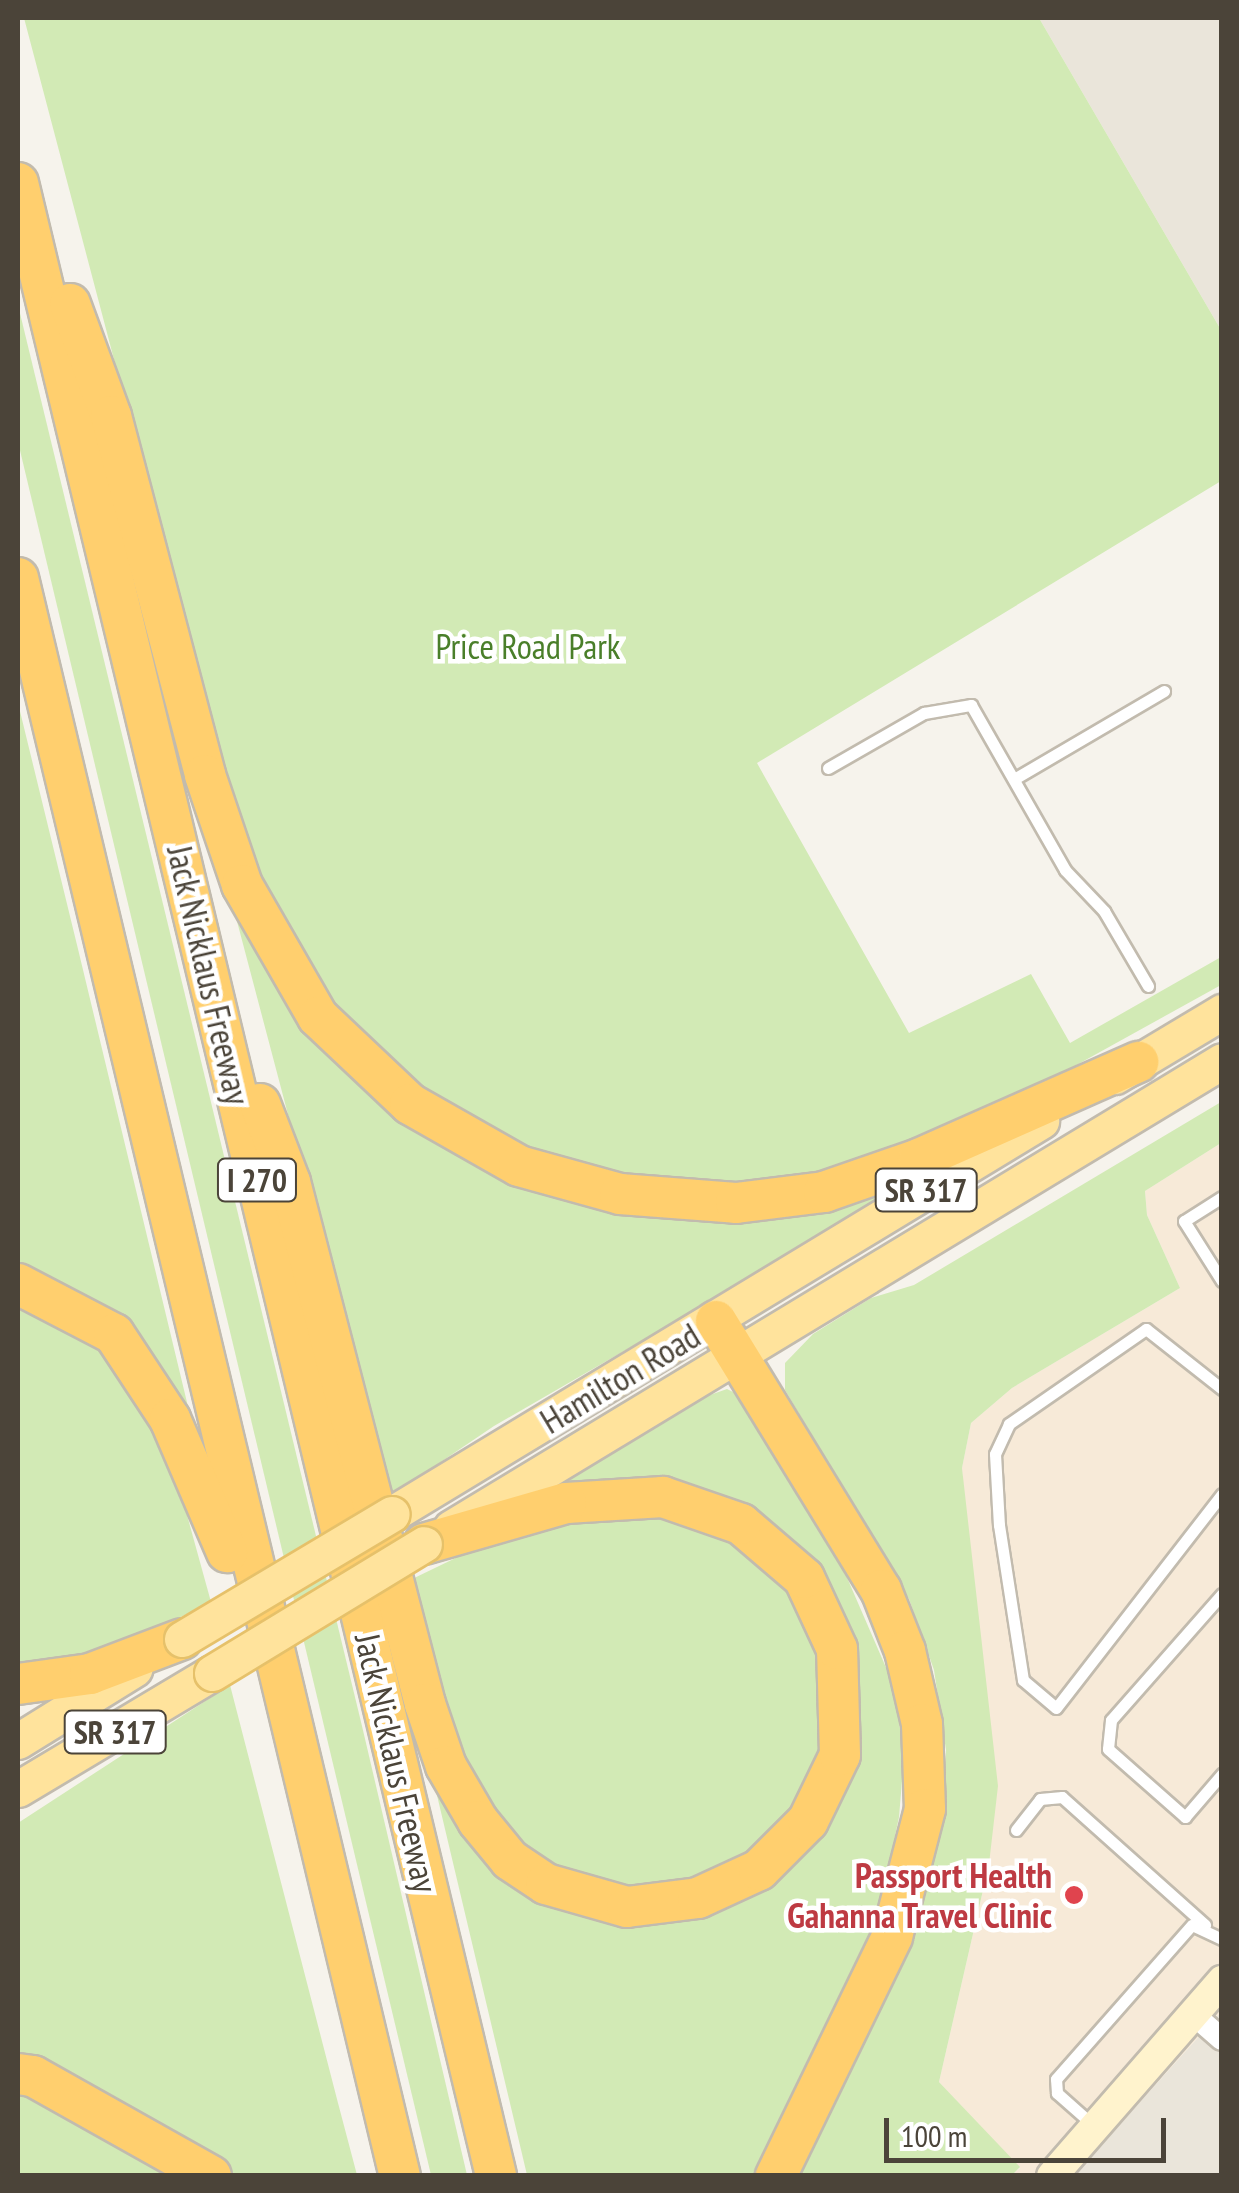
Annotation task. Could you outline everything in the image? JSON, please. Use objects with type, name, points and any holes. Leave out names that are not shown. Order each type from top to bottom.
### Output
[{"type":"highway","points":[[18,163],[111,416],[205,775],[242,885],[318,1017],[410,1104],[518,1166],[620,1194],[736,1203],[824,1192],[919,1159],[1138,1062]]},
{"type":"highway","name":"Jack Nicklaus Freeway","points":[[18,184],[496,2176]]},
{"type":"highway","name":"I 270","points":[[18,578],[400,2176]]},
{"type":"highway","points":[[210,978],[290,1182],[425,1704],[446,1766],[478,1821],[510,1860],[546,1884],[627,1907],[698,1898],[759,1870],[808,1821],[840,1756],[838,1649],[804,1578],[741,1524],[663,1498],[586,1502],[424,1544]]},
{"type":"highway","points":[[18,1284],[114,1334],[170,1419],[216,1515],[378,2083]]},
{"type":"highway","points":[[727,1337],[882,1590],[905,1651],[922,1724],[926,1809],[892,1937],[776,2176]]},
{"type":"highway","points":[[18,1684],[90,1674],[182,1640]]},
{"type":"highway","points":[[18,2074],[33,2076],[211,2176]]},
{"type":"main road","name":"Hamilton Road","points":[[18,1789],[424,1544],[1138,1062],[1222,1012]]},
{"type":"main road","name":"Hamilton Road","points":[[18,1741],[392,1514],[727,1337],[1222,1061]]},
{"type":"main road","points":[[1052,2176],[1222,1981]]},
{"type":"street","points":[[1193,2014],[1222,2039]]},
{"type":"lane","points":[[1014,778],[1164,691]]},
{"type":"lane","points":[[828,768],[924,713],[970,706],[1065,870],[1104,911],[1148,986]]},
{"type":"lane","points":[[1222,1198],[1184,1221],[1222,1281]]},
{"type":"lane","points":[[1222,1389],[1146,1329],[1008,1424],[996,1454],[999,1525],[1023,1680],[1056,1708],[1222,1494]]},
{"type":"lane","points":[[1222,1594],[1112,1720],[1108,1749],[1185,1816],[1222,1774]]},
{"type":"lane","points":[[1016,1830],[1040,1799],[1062,1797],[1222,1939]]},
{"type":"lane","points":[[1094,2127],[1057,2093],[1056,2079],[1192,1924],[1206,1926]]},
{"type":"shaded area","points":[[1039,18],[1221,18],[1221,330]]},
{"type":"shaded area","points":[[1221,1143],[1221,2012],[1074,2175],[1012,2175],[1020,2168],[939,2082],[989,1864],[962,1468],[971,1423],[1012,1388],[1180,1288],[1147,1215],[1145,1191]]},
{"type":"shaded area","points":[[1221,2012],[1221,2175],[1074,2175]]},
{"type":"green space","name":"Price Road Park","points":[[24,18],[1039,18],[1221,330],[1221,481],[757,763],[909,1033],[1031,974],[1070,1043],[1221,957],[1221,985],[997,1109],[874,1161],[798,1181],[642,1184],[559,1164],[474,1128],[423,1094],[355,1029],[305,969],[247,864]]},
{"type":"green space","points":[[18,305],[467,2175],[431,2175],[18,442]]},
{"type":"green space","points":[[18,703],[191,1419],[100,1305],[18,1271]]},
{"type":"green space","points":[[229,891],[324,1037],[584,1193],[925,1177],[494,1426],[389,1497]]},
{"type":"green space","points":[[1221,1102],[1221,1143],[1145,1191],[1147,1215],[1180,1288],[1012,1388],[971,1423],[962,1468],[998,1786],[989,1864],[939,2082],[1020,2167],[1012,2175],[794,2175],[925,1897],[942,1826],[946,1750],[934,1670],[909,1599],[785,1390],[785,1363],[813,1334],[871,1298],[914,1285]]},
{"type":"green space","points":[[18,1292],[83,1321],[166,1439],[211,1602],[136,1639],[18,1670]]},
{"type":"green space","points":[[705,1387],[710,1395],[727,1389],[735,1393],[845,1573],[894,1686],[904,1757],[899,1817],[870,1955],[768,2175],[527,2175],[431,1770],[561,1897],[749,1886],[855,1736],[786,1538],[551,1489]]},
{"type":"green space","points":[[648,1507],[741,1532],[815,1616],[829,1749],[785,1831],[716,1879],[617,1892],[533,1860],[466,1780],[408,1581],[528,1523]]},
{"type":"green space","points":[[230,1685],[357,2175],[235,2175],[149,2116],[91,2085],[18,2059],[18,1823]]},
{"type":"green space","points":[[18,2087],[192,2176],[18,2176]]},
{"type":"place","name":"Passport Health Gahanna Travel Clinic","points":[[1074,1895]]}]
